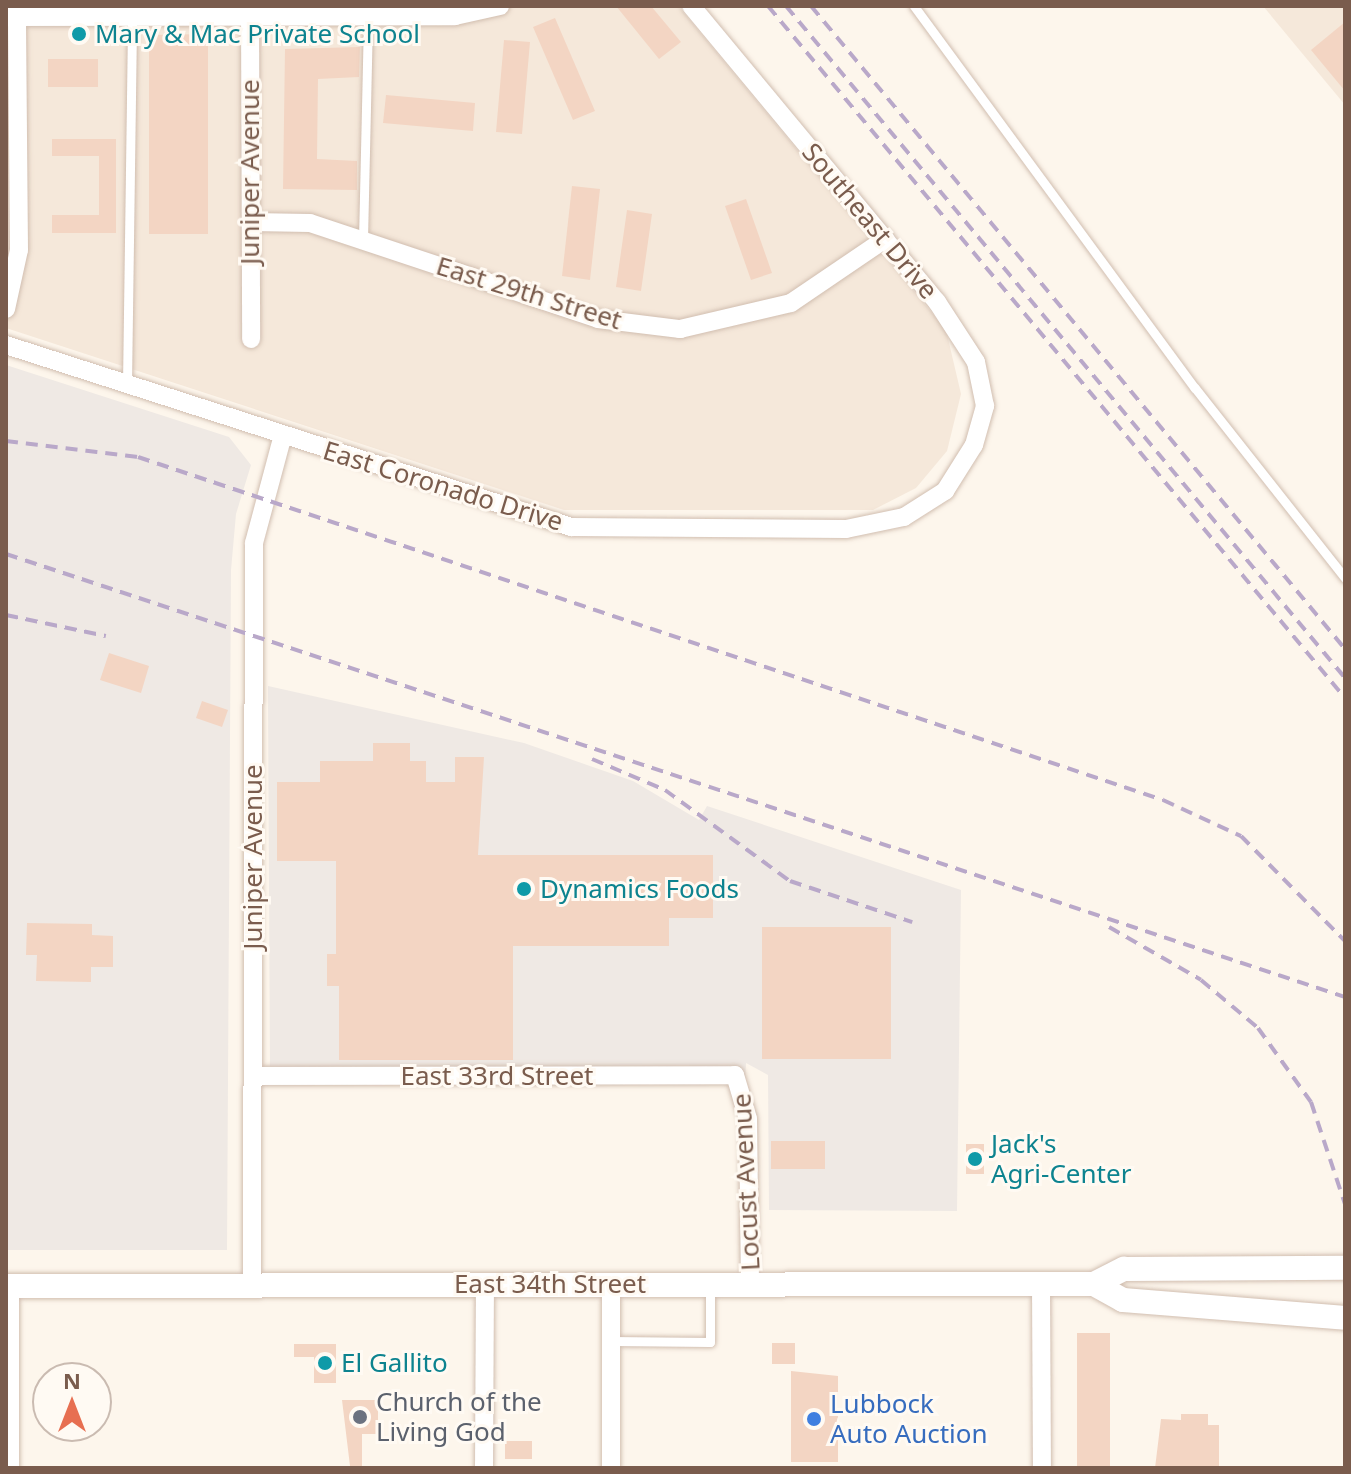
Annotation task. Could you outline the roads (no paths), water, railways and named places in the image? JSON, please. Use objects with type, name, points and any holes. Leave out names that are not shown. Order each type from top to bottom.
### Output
[{"type":"main road","points":[[1094,1284],[1124,1269],[1345,1268]]},
{"type":"main road","name":"East 34th Street","points":[[8,1286],[1094,1284]]},
{"type":"main road","points":[[1094,1284],[1123,1300],[1345,1318]]},
{"type":"street","points":[[6,309],[19,250],[13,13],[132,16],[250,11],[455,16],[500,6]]},
{"type":"street","name":"Southeast Drive","points":[[691,6],[885,239],[976,362],[985,406],[966,460]]},
{"type":"street","name":"Juniper Avenue","points":[[250,11],[251,339]]},
{"type":"street","name":"East 29th Street","points":[[251,222],[310,223],[598,319],[680,329],[791,303],[885,239]]},
{"type":"street","name":"East Coronado Drive","points":[[6,345],[512,512],[618,530],[885,524],[936,498],[966,460]]},
{"type":"street","name":"Juniper Avenue","points":[[252,1284],[254,543],[283,435]]},
{"type":"street","name":"East 33rd Street","points":[[253,1076],[740,1079]]},
{"type":"street","name":"Locust Avenue","points":[[740,1079],[748,1119],[750,1284]]},
{"type":"street","points":[[484,1468],[485,1284]]},
{"type":"street","points":[[1041,1284],[1042,1468]]},
{"type":"street","points":[[611,1285],[611,1468]]},
{"type":"street","points":[[8,1286],[10,1468]]},
{"type":"lane","points":[[914,6],[1195,388],[1345,578]]},
{"type":"lane","points":[[127,385],[132,16]]},
{"type":"lane","points":[[363,240],[368,16]]},
{"type":"lane","points":[[611,1341],[710,1342],[710,1284]]},
{"type":"railway","points":[[768,6],[1345,698]]},
{"type":"railway","points":[[786,6],[1345,678]]},
{"type":"railway","points":[[811,6],[1345,649]]},
{"type":"railway","points":[[6,441],[138,457],[1163,800],[1241,836],[1345,941]]},
{"type":"railway","points":[[6,554],[1345,997]]},
{"type":"railway","points":[[6,615],[106,636]]},
{"type":"railway","points":[[592,759],[665,790],[790,881],[912,922]]},
{"type":"railway","points":[[1109,927],[1201,980],[1258,1028],[1311,1102],[1345,1204]]},
{"type":"place","name":"Mary & Mac Private School","points":[[79,34]]},
{"type":"place","name":"Dynamics Foods","points":[[524,889]]},
{"type":"place","name":"Jack's Agri-Center","points":[[975,1159]]},
{"type":"place","name":"El Gallito","points":[[325,1363]]},
{"type":"place","name":"Church of the Living God","points":[[360,1417]]},
{"type":"place","name":"Lubbock Auto Auction","points":[[814,1419]]}]
